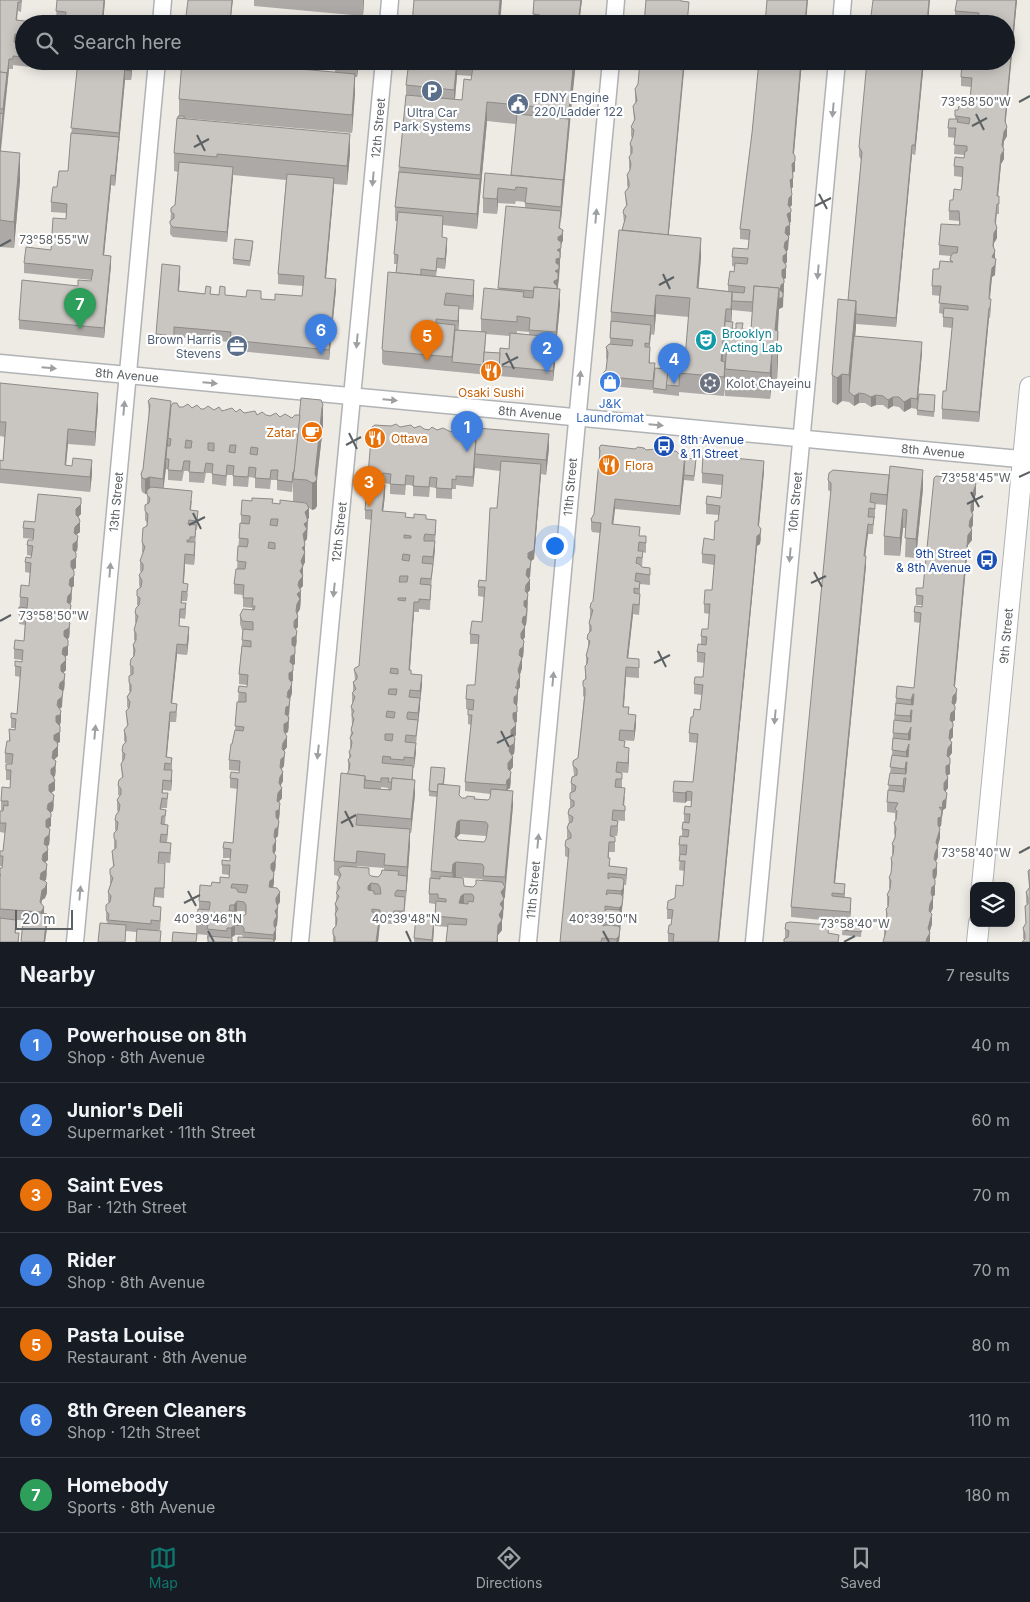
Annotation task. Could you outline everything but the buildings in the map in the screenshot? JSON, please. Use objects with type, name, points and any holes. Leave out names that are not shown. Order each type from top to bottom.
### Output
[{"type":"street","points":[[162,15],[163,0]]},
{"type":"street","points":[[389,15],[390,0]]},
{"type":"street","points":[[615,15],[616,0]]},
{"type":"street","points":[[842,15],[843,0]]},
{"type":"street","name":"13th Street","points":[[75,942],[156,70]]},
{"type":"street","name":"12th Street","points":[[300,942],[383,70]]},
{"type":"street","name":"11th Street","points":[[528,942],[609,70]]},
{"type":"street","name":"10th Street","points":[[754,942],[837,70]]},
{"type":"street","name":"8th Avenue","points":[[0,363],[1027,460]]},
{"type":"street","name":"9th Street","points":[[982,882],[1027,460],[1030,387]]},
{"type":"street","points":[[977,942],[979,927]]},
{"type":"place","name":"Ultra Car Park Systems","points":[[432,91]]},
{"type":"place","name":"FDNY Engine 220/Ladder 122","points":[[518,104]]},
{"type":"place","name":"Homebody","points":[[80,329]]},
{"type":"place","name":"Brooklyn Acting Lab","points":[[706,340]]},
{"type":"place","name":"Brown Harris Stevens","points":[[237,346]]},
{"type":"place","name":"8th Green Cleaners","points":[[321,355]]},
{"type":"place","name":"Pasta Louise","points":[[427,361]]},
{"type":"place","name":"Osaki Sushi","points":[[491,371]]},
{"type":"place","name":"Junior's Deli","points":[[547,373]]},
{"type":"place","name":"J&K Laundromat","points":[[610,382]]},
{"type":"place","name":"Kolot Chayeinu","points":[[710,383]]},
{"type":"place","name":"Rider","points":[[674,384]]},
{"type":"place","name":"Zatar","points":[[312,432]]},
{"type":"place","name":"Ottava","points":[[375,438]]},
{"type":"place","name":"8th Avenue & 11 Street","points":[[664,446]]},
{"type":"place","name":"Powerhouse on 8th","points":[[467,452]]},
{"type":"place","name":"Flora","points":[[609,465]]},
{"type":"place","name":"Saint Eves","points":[[369,507]]},
{"type":"place","name":"9th Street & 8th Avenue","points":[[987,560]]}]
